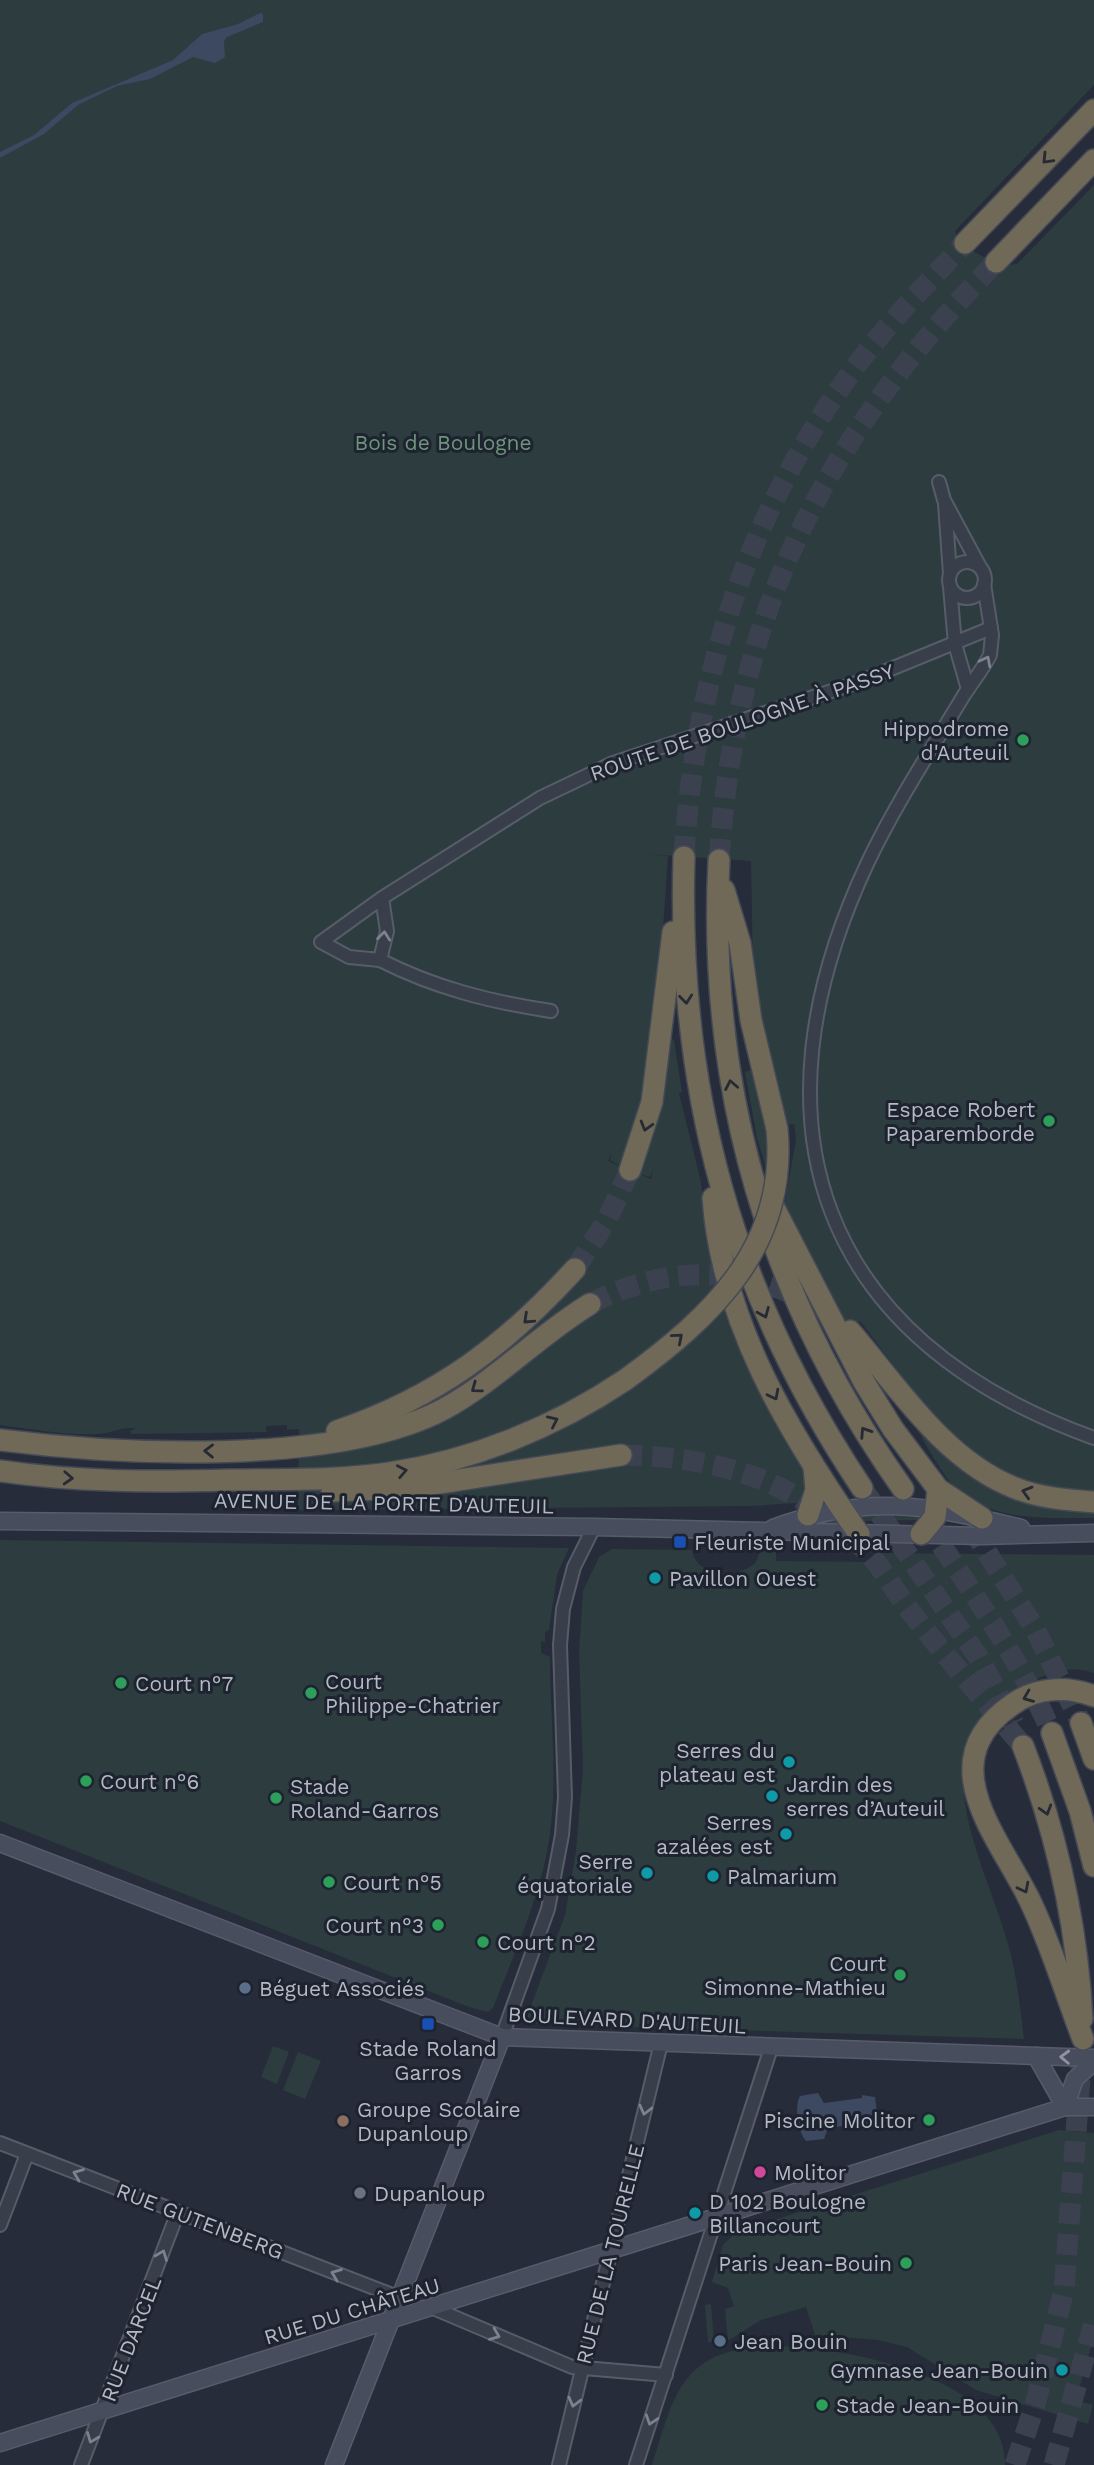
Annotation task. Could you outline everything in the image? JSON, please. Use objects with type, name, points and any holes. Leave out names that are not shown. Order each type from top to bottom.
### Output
[{"type":"highway","points":[[965,243],[1094,110]]},
{"type":"highway","points":[[996,261],[1094,160]]},
{"type":"highway","points":[[630,1170],[652,1102],[684,858],[685,986],[718,1245],[729,1292],[757,1363],[814,1466],[859,1534]]},
{"type":"highway","points":[[163,1482],[357,1476],[444,1462],[501,1443],[555,1420],[625,1380],[694,1324],[748,1261],[765,1230],[774,1201],[779,1162],[777,1129],[751,1020],[743,957],[724,891],[719,860],[718,980],[725,1050],[737,1116],[757,1197],[799,1311],[849,1407],[904,1489]]},
{"type":"highway","points":[[737,1116],[774,1209],[864,1382],[915,1461],[941,1495],[982,1518]]},
{"type":"highway","points":[[703,1119],[724,1204],[769,1325],[817,1419],[862,1488]]},
{"type":"highway","points":[[277,1447],[370,1419],[405,1405],[452,1378],[498,1346],[532,1316],[575,1269]]},
{"type":"highway","points":[[0,1440],[100,1450],[232,1451],[374,1435],[443,1409],[590,1304]]},
{"type":"highway","points":[[941,1495],[850,1331],[938,1435],[962,1456],[1013,1488],[1033,1494],[1094,1502]]},
{"type":"highway","points":[[0,1471],[35,1476],[367,1491],[458,1482],[621,1455]]},
{"type":"highway","points":[[808,1515],[816,1490],[814,1466]]},
{"type":"highway","points":[[921,1534],[941,1495]]},
{"type":"highway","points":[[1023,1746],[1047,1813],[1069,1902],[1083,2039],[1032,1905],[980,1811],[973,1777],[976,1751],[982,1737],[1011,1705],[1025,1696],[1052,1690],[1070,1689],[1094,1696]]},
{"type":"highway","points":[[1081,1723],[1094,1759]]},
{"type":"highway","points":[[1052,1733],[1077,1804],[1094,1866]]},
{"type":"main road","name":"AVENUE DE LA PORTE D'AUTEUIL","points":[[768,1530],[808,1515],[841,1508],[897,1504],[941,1495]]},
{"type":"main road","name":"AVENUE DE LA PORTE D'AUTEUIL","points":[[982,1518],[1040,1533]]},
{"type":"main road","name":"AVENUE DE LA PORTE D'AUTEUIL","points":[[0,1521],[594,1527],[982,1536],[1094,1533]]},
{"type":"main road","name":"BOULEVARD D'AUTEUIL","points":[[0,1843],[502,2037],[1094,2060]]},
{"type":"main road","points":[[334,2465],[502,2037]]},
{"type":"main road","points":[[1037,2056],[1065,2107]]},
{"type":"main road","points":[[1065,2107],[1075,2079],[1094,2060]]},
{"type":"main road","points":[[1065,2107],[1094,2107]]},
{"type":"main road","name":"RUE DU CHÂTEAU","points":[[0,2443],[1065,2107]]},
{"type":"street","points":[[939,482],[944,500],[956,644],[968,690]]},
{"type":"street","points":[[944,500],[980,568],[991,628],[990,655],[883,833],[840,930],[822,998],[810,1066],[808,1090],[811,1137],[827,1202],[848,1251],[872,1289],[894,1315],[933,1351],[981,1385],[1036,1415],[1094,1438]]},
{"type":"street","points":[[950,580],[964,562],[980,568]]},
{"type":"street","points":[[950,580],[957,594],[968,598],[978,593],[984,584]]},
{"type":"street","name":"ROUTE DE BOULOGNE À PASSY","points":[[380,960],[349,957],[321,942],[382,898],[540,798],[613,763],[859,682],[991,628]]},
{"type":"street","points":[[382,898],[387,931],[380,960],[417,979],[473,997],[551,1011]]},
{"type":"street","points":[[502,2037],[548,1909],[562,1835],[565,1797],[560,1645],[563,1609],[574,1567],[594,1527]]},
{"type":"street","name":"RUE DE LA TOURELLE","points":[[559,2465],[661,2043]]},
{"type":"street","points":[[636,2465],[771,2048]]},
{"type":"street","name":"RUE GUTENBERG","points":[[0,2143],[400,2298]]},
{"type":"street","points":[[0,2225],[27,2154]]},
{"type":"street","name":"RUE DARCEL","points":[[81,2465],[104,2411],[178,2212]]},
{"type":"street","points":[[433,2308],[582,2369],[666,2375]]},
{"type":"green space","name":"Bois de Boulogne","points":[[0,0],[1094,0],[1094,85],[955,231],[964,244],[981,256],[1010,265],[1017,264],[1094,185],[1094,1495],[1028,1487],[965,1451],[920,1400],[860,1321],[847,1329],[783,1211],[796,1140],[794,1124],[785,1125],[763,1037],[753,977],[751,861],[645,854],[668,856],[659,988],[648,1080],[622,1167],[636,1173],[669,1037],[674,1040],[682,1092],[679,1093],[701,1182],[716,1286],[742,1350],[807,1473],[805,1498],[796,1503],[751,1506],[298,1510],[299,1429],[287,1430],[287,1425],[266,1426],[266,1432],[132,1434],[130,1431],[136,1428],[130,1428],[87,1434],[0,1425]]},
{"type":"green space","points":[[739,1020],[763,1109],[768,1146],[768,1174],[757,1138],[745,1072],[751,1070]]},
{"type":"green space","points":[[911,1419],[950,1461],[991,1488],[1037,1504],[1094,1512],[1094,1518],[1024,1516],[989,1508],[974,1501],[959,1491],[947,1478]]},
{"type":"green space","points":[[883,1513],[921,1515],[918,1520],[863,1521],[859,1516]]},
{"type":"green space","name":"Stade Roland-Garros","points":[[0,1540],[569,1548],[557,1575],[549,1630],[545,1632],[545,1642],[541,1641],[541,1653],[550,1657],[553,1788],[549,1840],[534,1902],[493,2008],[488,2012],[469,2007],[0,1821]]},
{"type":"green space","name":"Jardin des serres d’Auteuil","points":[[612,1549],[692,1550],[701,1566],[720,1573],[749,1568],[756,1562],[760,1551],[776,1551],[776,1561],[876,1562],[877,1553],[1094,1555],[1094,1673],[1066,1670],[1049,1674],[1023,1686],[990,1710],[971,1739],[964,1771],[965,1804],[973,1840],[1011,1956],[1024,2039],[535,2024],[526,2019],[565,1915],[576,1851],[583,1769],[579,1652],[583,1591],[599,1557]]},
{"type":"green space","points":[[273,2046],[289,2052],[277,2084],[261,2077]]},
{"type":"green space","points":[[298,2052],[321,2061],[305,2099],[283,2090]]},
{"type":"green space","name":"Paris Jean-Bouin","points":[[1059,2130],[1094,2133],[1094,2337],[1076,2400],[1093,2405],[1088,2424],[976,2390],[907,2347],[878,2340],[815,2335],[806,2307],[761,2320],[728,2341],[725,2309],[734,2306],[728,2288],[712,2282],[723,2245],[736,2232]]},
{"type":"green space","points":[[711,2304],[714,2342],[708,2342],[705,2305]]},
{"type":"green space","name":"Stade Jean-Bouin","points":[[798,2347],[874,2359],[913,2371],[949,2387],[978,2408],[998,2433],[1005,2465],[652,2465],[676,2397],[699,2366],[717,2356],[740,2349]]},
{"type":"water","points":[[263,14],[263,22],[227,37],[224,41],[225,57],[215,63],[193,57],[150,79],[117,86],[78,105],[44,134],[0,158],[0,152],[34,135],[72,103],[173,60],[202,34],[238,24]]},
{"type":"water","points":[[818,2093],[824,2103],[862,2098],[862,2095],[875,2097],[878,2121],[866,2126],[865,2123],[828,2128],[824,2139],[806,2141],[799,2125],[798,2100],[800,2096]]},
{"type":"tunnel","points":[[684,857],[700,726],[734,599],[757,538],[785,478],[818,421],[856,366],[895,318],[965,243]]},
{"type":"tunnel","points":[[719,860],[729,770],[745,686],[768,608],[799,534],[837,463],[882,395],[935,328],[996,262]]},
{"type":"tunnel","points":[[575,1269],[606,1222],[630,1170]]},
{"type":"tunnel","points":[[590,1304],[621,1290],[652,1281],[715,1275],[776,1287],[806,1300],[835,1318]]},
{"type":"tunnel","points":[[621,1455],[657,1457],[723,1467],[784,1490],[812,1506],[866,1551],[904,1604],[1023,1746]]},
{"type":"tunnel","points":[[862,1488],[979,1658],[1014,1724]]},
{"type":"tunnel","points":[[954,1500],[1035,1629],[1081,1723]]},
{"type":"tunnel","points":[[924,1519],[1009,1650],[1052,1733]]},
{"type":"tunnel","points":[[1015,2465],[1035,2405],[1064,2290],[1083,2039]]},
{"type":"tunnel","points":[[1054,2465],[1094,2323]]},
{"type":"place","name":"Hippodrome d'Auteuil","points":[[1023,740]]},
{"type":"place","name":"Espace Robert Paparemborde","points":[[1049,1121]]},
{"type":"place","name":"Fleuriste Municipal","points":[[680,1542]]},
{"type":"place","name":"Pavillon Ouest","points":[[655,1578]]},
{"type":"place","name":"Court n°7","points":[[121,1683]]},
{"type":"place","name":"Court Philippe-Chatrier","points":[[311,1693]]},
{"type":"place","name":"Serres du plateau est","points":[[789,1762]]},
{"type":"place","name":"Court n°6","points":[[86,1781]]},
{"type":"place","name":"Jardin des serres d’Auteuil","points":[[772,1796]]},
{"type":"place","name":"Stade Roland-Garros","points":[[276,1798]]},
{"type":"place","name":"Serres azalées est","points":[[786,1834]]},
{"type":"place","name":"Serre équatoriale","points":[[647,1873]]},
{"type":"place","name":"Palmarium","points":[[713,1876]]},
{"type":"place","name":"Court n°5","points":[[329,1882]]},
{"type":"place","name":"Court n°3","points":[[438,1925]]},
{"type":"place","name":"Court n°2","points":[[483,1942]]},
{"type":"place","name":"Court Simonne-Mathieu","points":[[900,1975]]},
{"type":"place","name":"Béguet Associés","points":[[245,1988]]},
{"type":"place","name":"Stade Roland Garros","points":[[428,2024]]},
{"type":"place","name":"Piscine Molitor","points":[[929,2120]]},
{"type":"place","name":"Groupe Scolaire Dupanloup","points":[[343,2121]]},
{"type":"place","name":"Molitor","points":[[760,2172]]},
{"type":"place","name":"Dupanloup","points":[[360,2193]]},
{"type":"place","name":"D 102 Boulogne Billancourt","points":[[695,2213]]},
{"type":"place","name":"Paris Jean-Bouin","points":[[906,2263]]},
{"type":"place","name":"Jean Bouin","points":[[720,2341]]},
{"type":"place","name":"Gymnase Jean-Bouin","points":[[1062,2370]]},
{"type":"place","name":"Stade Jean-Bouin","points":[[822,2405]]}]
